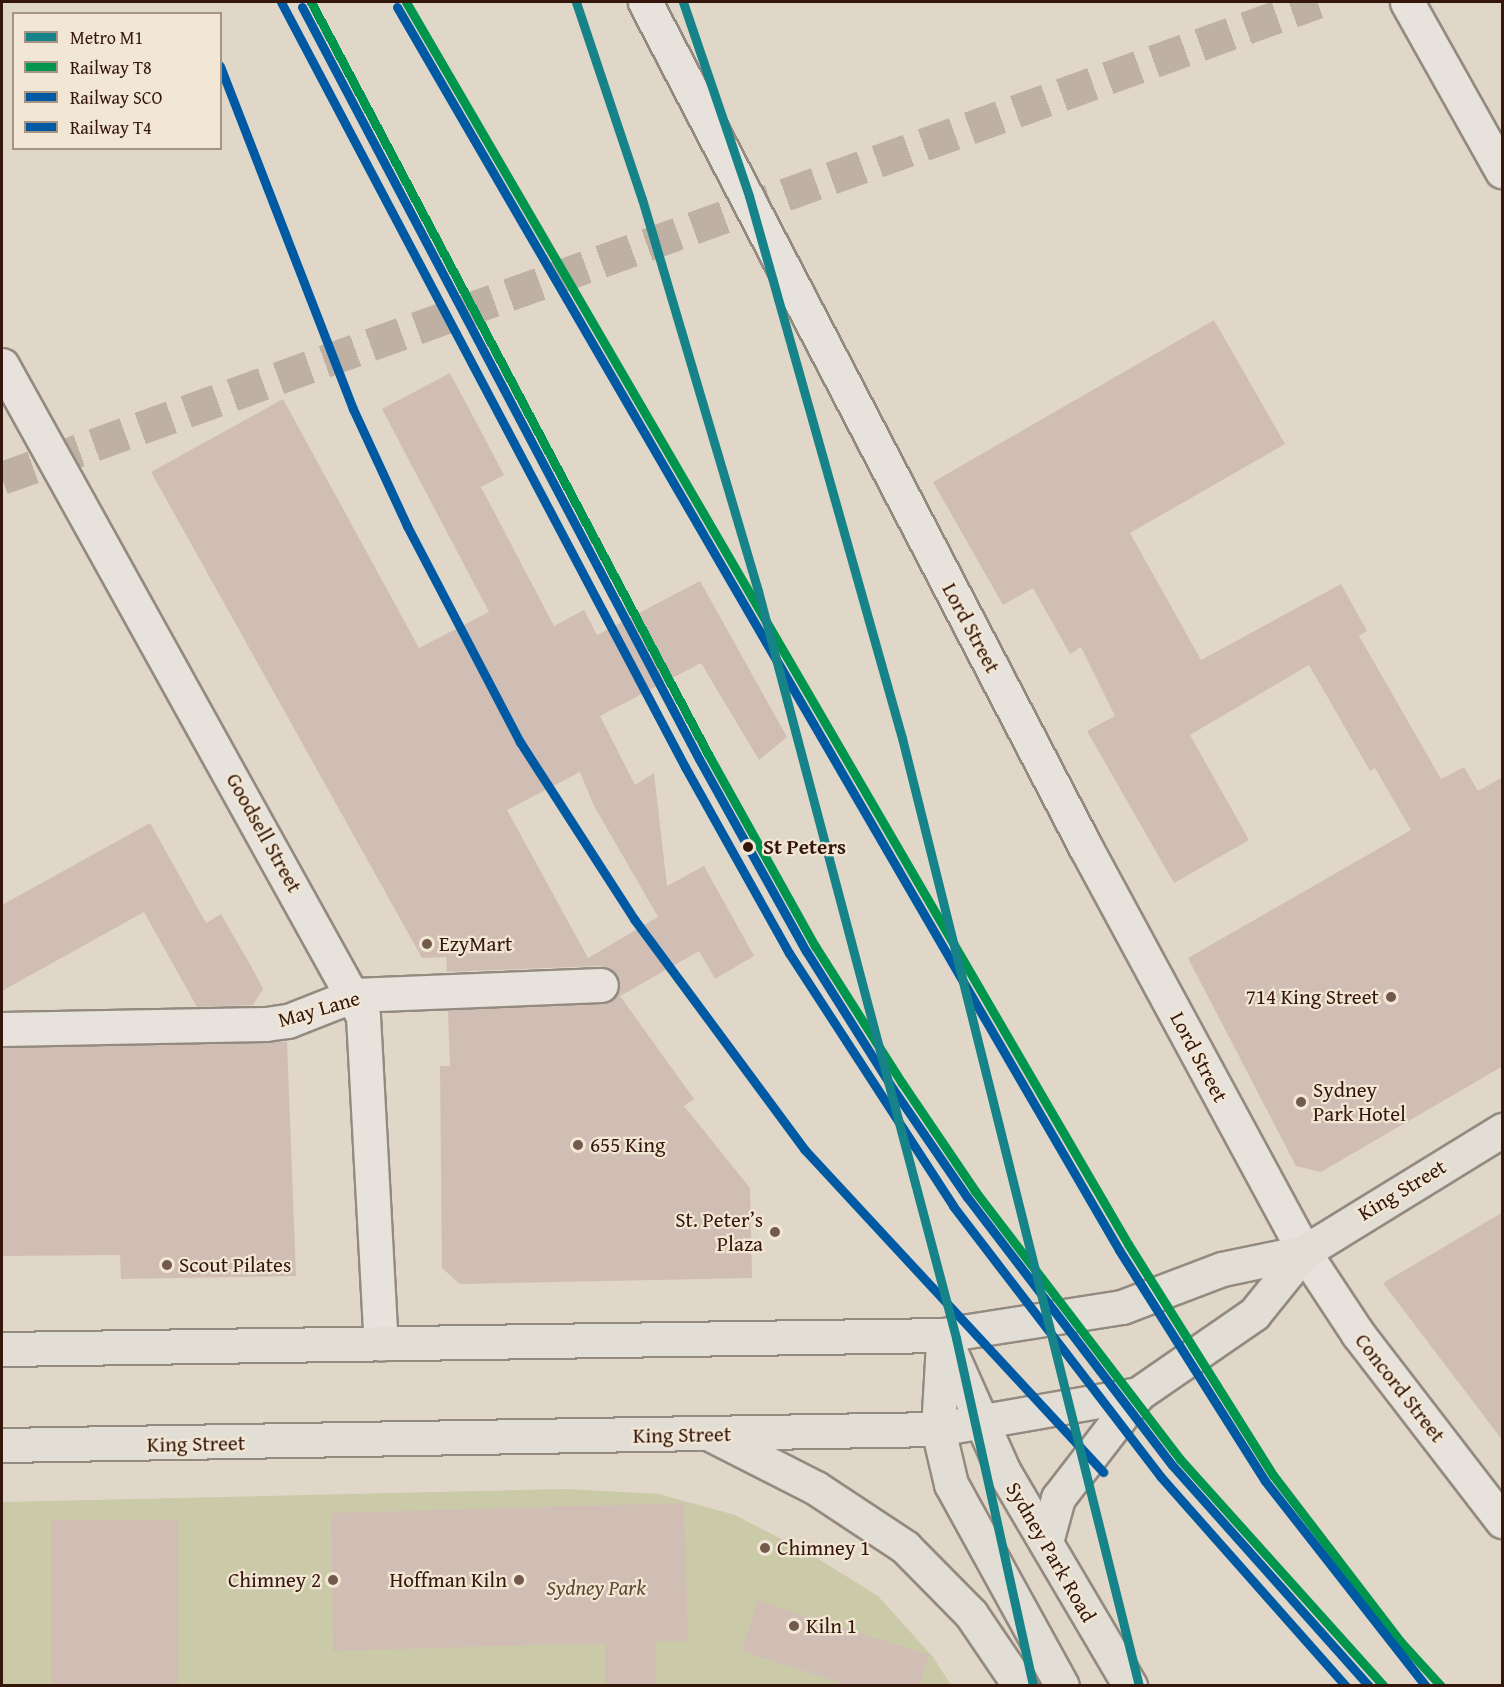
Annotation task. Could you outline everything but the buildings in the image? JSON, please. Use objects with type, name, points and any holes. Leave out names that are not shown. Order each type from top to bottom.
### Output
[{"type":"main road","name":"King Street","points":[[2,1445],[712,1436],[938,1429],[1138,1394],[1254,1314],[1304,1252],[1503,1130]]},
{"type":"main road","name":"King Street","points":[[2,1349],[943,1335],[1122,1306],[1222,1269],[1304,1252]]},
{"type":"main road","name":"Sydney Park Road","points":[[943,1335],[980,1420],[1046,1542],[1130,1686]]},
{"type":"main road","points":[[943,1335],[938,1429],[951,1484],[1062,1686]]},
{"type":"main road","points":[[1046,1542],[1058,1498],[1138,1394]]},
{"type":"main road","points":[[712,1436],[816,1488],[905,1547],[971,1614],[1020,1686]]},
{"type":"street","name":"Lord Street","points":[[645,2],[1086,848],[1304,1252]]},
{"type":"street","points":[[1407,2],[1503,171]]},
{"type":"street","name":"Goodsell Street","points":[[2,365],[354,996],[367,1037],[381,1344]]},
{"type":"street","name":"May Lane","points":[[2,1029],[266,1024],[288,1021],[354,996],[601,985]]},
{"type":"street","name":"Concord Street","points":[[1304,1252],[1358,1334],[1503,1521]]},
{"type":"green space","name":"Sydney Park","points":[[567,1489],[659,1494],[735,1515],[812,1555],[878,1596],[933,1657],[951,1685],[2,1686],[2,1502]]},
{"type":"tunnel","points":[[2,478],[1318,2]]},
{"type":"metro line","name":"M1","points":[[576,2],[642,199],[758,591],[956,1338],[1033,1686]]},
{"type":"metro line","name":"M1","points":[[683,2],[749,196],[902,738],[1139,1686]]},
{"type":"rail line","name":"T4","points":[[281,2],[685,767],[789,953],[953,1206],[1160,1476],[1346,1686]]},
{"type":"rail line","name":"T8","points":[[311,2],[708,754],[815,946],[902,1083],[975,1191],[1180,1459],[1384,1686]]},
{"type":"rail line","name":"T8","points":[[406,2],[1128,1244],[1273,1475],[1400,1641],[1441,1686]]},
{"type":"rail line","name":"SCO","points":[[302,7],[699,759],[806,951],[893,1089],[967,1197],[1172,1465],[1369,1686]]},
{"type":"rail line","name":"SCO","points":[[397,7],[1119,1250],[1265,1481],[1426,1686]]},
{"type":"rail line","name":"T4","points":[[222,71],[353,409],[407,526],[520,742],[634,919],[805,1150],[1103,1472]]},
{"type":"place","name":"St Peters","points":[[748,847]]},
{"type":"place","name":"EzyMart","points":[[427,944]]},
{"type":"place","name":"714 King Street","points":[[1391,997]]},
{"type":"place","name":"Sydney Park Hotel","points":[[1301,1102]]},
{"type":"place","name":"655 King","points":[[578,1145]]},
{"type":"place","name":"St. Peter’s Plaza","points":[[775,1232]]},
{"type":"place","name":"Scout Pilates","points":[[167,1265]]},
{"type":"place","name":"Chimney 1","points":[[765,1548]]},
{"type":"place","name":"Chimney 2","points":[[333,1580]]},
{"type":"place","name":"Hoffman Kiln","points":[[519,1580]]},
{"type":"place","name":"Kiln 1","points":[[794,1626]]}]
